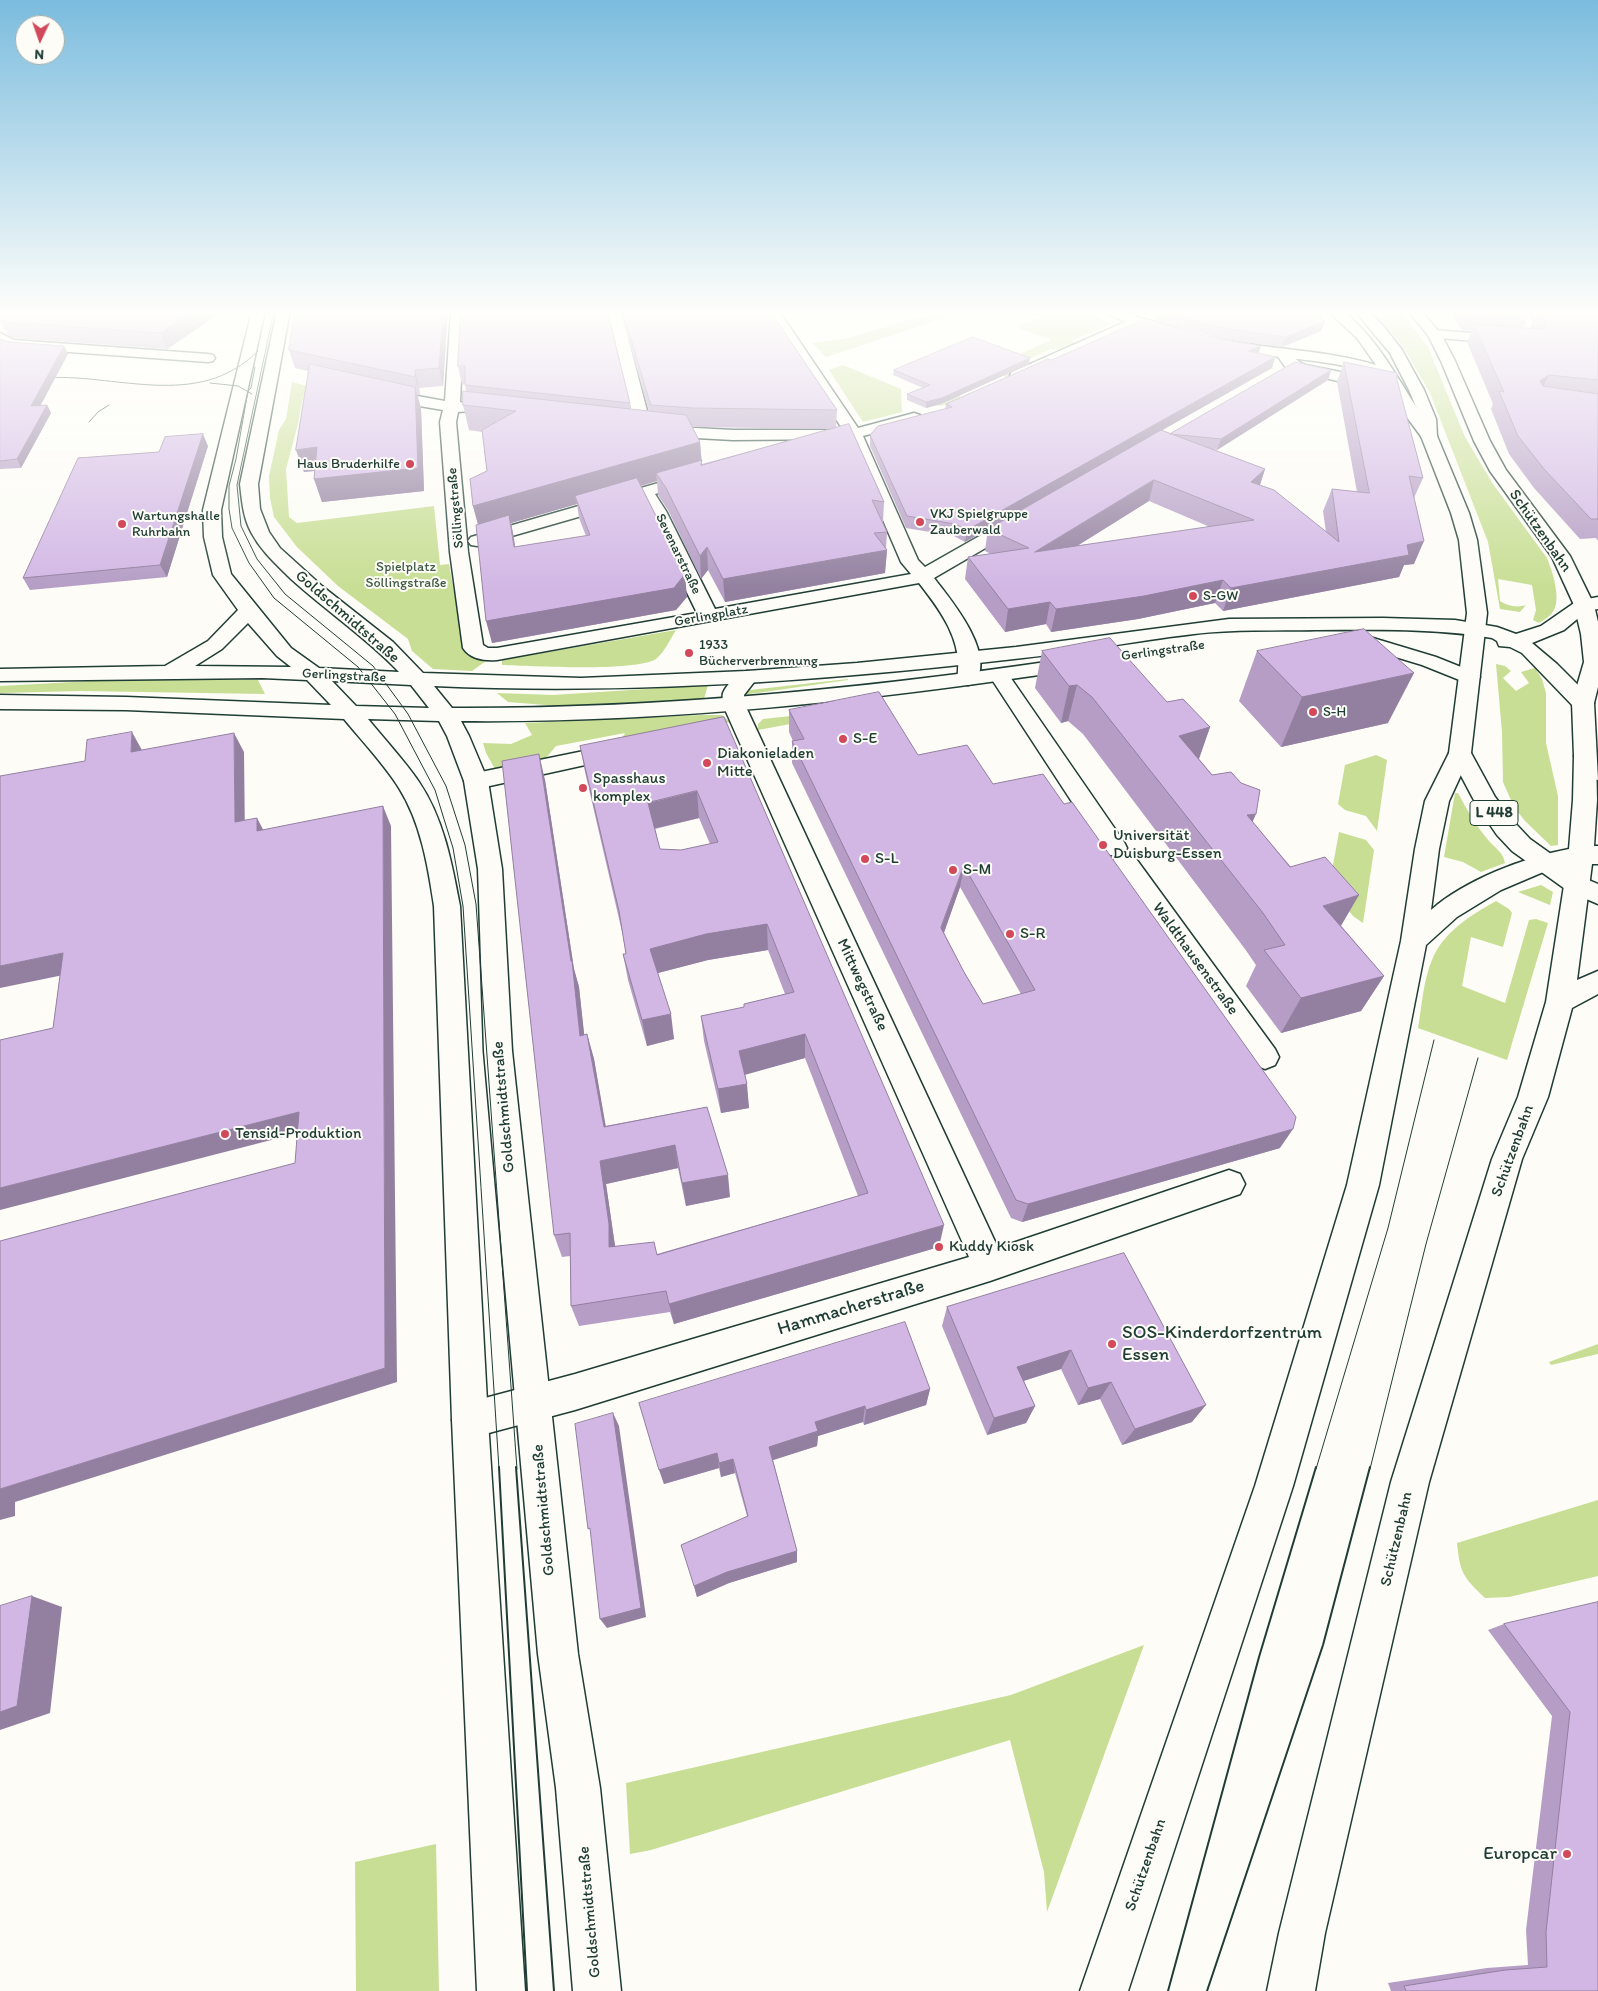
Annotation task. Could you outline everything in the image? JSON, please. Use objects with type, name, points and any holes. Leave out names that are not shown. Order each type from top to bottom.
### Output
[{"type":"main road","points":[[237,404],[212,510],[213,536],[222,575],[249,611],[284,652],[313,674],[351,713],[410,786],[431,831],[440,865],[447,906],[470,1420],[501,1991]]},
{"type":"main road","name":"Goldschmidtstraße","points":[[265,404],[250,484],[251,509],[260,532],[273,552],[315,590],[386,646],[418,680],[446,715],[458,736],[476,781],[490,869],[498,1052],[558,1654],[578,1788],[597,1991]]},
{"type":"main road","points":[[429,404],[483,410]]},
{"type":"main road","name":"Söllingstraße","points":[[451,404],[448,422],[459,546],[473,648],[487,655],[498,654]]},
{"type":"main road","points":[[637,404],[644,430]]},
{"type":"main road","points":[[834,404],[854,434],[910,562],[924,576],[962,634],[969,669]]},
{"type":"main road","name":"Schützenbahn","points":[[1104,1991],[1274,1486],[1363,1185],[1414,941],[1427,848],[1437,801],[1460,753],[1477,613],[1474,578],[1468,540],[1460,513],[1429,436],[1407,404]]},
{"type":"main road","name":"Schützenbahn","points":[[1422,404],[1431,425],[1429,436]]},
{"type":"main road","name":"Schützenbahn","points":[[1291,1991],[1302,1933],[1410,1482],[1507,1159],[1534,1097],[1588,890],[1590,855],[1585,800],[1591,754],[1584,703],[1594,662],[1591,634],[1591,604],[1561,556],[1498,471],[1482,441],[1466,404]]},
{"type":"main road","points":[[625,427],[694,434],[794,437],[854,434],[928,414]]},
{"type":"main road","points":[[780,450],[794,437]]},
{"type":"main road","points":[[459,546],[705,475]]},
{"type":"main road","name":"Sevenarstraße","points":[[646,493],[657,511],[708,616]]},
{"type":"main road","name":"Gerlingplatz","points":[[498,654],[903,582],[924,576],[1036,512]]},
{"type":"main road","name":"Gerlingstraße","points":[[0,702],[76,701],[351,713],[446,715],[629,712],[734,720],[969,669],[1195,628],[1230,625],[1383,624],[1515,641],[1530,639],[1561,625],[1591,604]]},
{"type":"main road","points":[[170,672],[215,645],[249,611]]},
{"type":"main road","name":"Gerlingstraße","points":[[0,675],[170,672],[313,674],[418,680],[572,684],[969,669],[999,676],[1200,645],[1266,640],[1364,641],[1474,636]]},
{"type":"main road","points":[[1364,641],[1429,661],[1468,677]]},
{"type":"main road","points":[[1515,641],[1529,649],[1584,703]]},
{"type":"main road","name":"Waldthausenstraße","points":[[999,676],[1120,855],[1265,1057]]},
{"type":"main road","points":[[734,720],[733,694],[747,677]]},
{"type":"main road","name":"Mittwegstraße","points":[[734,720],[990,1266]]},
{"type":"main road","points":[[476,781],[640,746]]},
{"type":"main road","name":"L 448","points":[[1460,753],[1485,800],[1506,829],[1521,845],[1543,862],[1588,890]]},
{"type":"main road","points":[[1414,941],[1448,910],[1492,884],[1543,862],[1590,855]]},
{"type":"main road","points":[[1560,1002],[1598,981]]},
{"type":"main road","name":"Hammacherstraße","points":[[470,1420],[534,1404],[990,1266],[1229,1184]]},
{"type":"green space","name":"Spielplatz Söllingstraße","points":[[288,404],[302,404],[286,469],[289,517],[297,523],[434,506],[440,565],[449,564],[465,653],[486,661],[472,671],[433,669],[412,651],[408,639],[338,586],[297,547],[274,517],[270,498],[269,476],[279,430],[286,419]]},
{"type":"green space","points":[[851,404],[902,404],[902,412],[863,422]]},
{"type":"green space","points":[[933,404],[949,404],[941,406]]},
{"type":"green space","points":[[1434,404],[1451,404],[1465,437],[1493,484],[1547,558],[1557,598],[1554,610],[1548,617],[1539,623],[1533,620],[1536,610],[1532,585],[1498,579],[1500,601],[1512,606],[1526,605],[1520,612],[1500,609],[1488,542]]},
{"type":"green space","points":[[676,630],[659,656],[645,663],[606,667],[502,665],[502,660]]},
{"type":"green space","points":[[1496,664],[1505,666],[1511,671],[1503,678],[1516,691],[1529,683],[1521,672],[1535,668],[1542,679],[1546,693],[1546,743],[1558,796],[1558,845],[1551,846],[1525,821],[1514,807],[1503,782],[1502,732]]},
{"type":"green space","points":[[166,677],[258,680],[265,694],[81,691],[0,693],[0,686]]},
{"type":"green space","points":[[848,680],[743,695],[750,690]]},
{"type":"green space","points":[[708,685],[704,699],[558,706],[508,702],[497,693],[553,695]]},
{"type":"green space","points":[[844,714],[758,730],[758,724],[763,719]]},
{"type":"green space","points":[[722,715],[730,722],[618,745],[625,733],[556,746],[545,759],[495,769],[483,743],[511,744],[532,735],[525,723]]},
{"type":"green space","points":[[1376,755],[1387,760],[1377,831],[1366,816],[1345,810],[1338,804],[1345,765]]},
{"type":"green space","points":[[1455,793],[1458,793],[1476,824],[1501,853],[1505,863],[1481,872],[1463,862],[1444,857]]},
{"type":"green space","points":[[1339,832],[1366,840],[1374,850],[1363,923],[1353,916],[1329,887]]},
{"type":"green space","points":[[1541,885],[1553,892],[1550,905],[1518,892]]},
{"type":"green space","points":[[1496,901],[1512,913],[1503,947],[1471,937],[1462,986],[1505,1003],[1529,920],[1536,919],[1548,923],[1507,1060],[1418,1028],[1427,976],[1437,950],[1459,925]]},
{"type":"green space","points":[[1598,1344],[1598,1354],[1551,1365],[1549,1362]]},
{"type":"green space","points":[[1598,1500],[1598,1576],[1509,1597],[1485,1598],[1464,1574],[1461,1568],[1457,1543]]},
{"type":"green space","points":[[1144,1645],[1047,1912],[1044,1872],[1010,1740],[651,1850],[630,1854],[626,1783],[1011,1695]]},
{"type":"green space","points":[[436,1844],[439,1991],[356,1991],[355,1862]]},
{"type":"building","points":[[0,404],[47,405],[17,459],[0,461]]},
{"type":"building","points":[[304,404],[416,404],[418,468],[314,479],[317,447],[296,450]]},
{"type":"building","points":[[583,404],[686,415],[700,442],[473,506],[470,479],[487,471],[482,430],[516,411],[463,405]]},
{"type":"building","points":[[833,404],[837,410],[693,408],[651,405]]},
{"type":"building","points":[[946,404],[1191,404],[967,530],[955,524],[907,516],[870,435],[878,426],[952,407]]},
{"type":"building","points":[[1222,404],[1277,404],[1221,439],[1170,434]]},
{"type":"building","points":[[1352,404],[1403,404],[1423,478],[1409,476],[1424,541],[1407,545],[1409,555],[1231,588],[1223,580],[1144,596],[1056,609],[1050,602],[1008,609],[968,557],[1029,548],[988,529],[1161,430],[1265,469],[1251,482],[1274,490],[1339,542],[1332,489],[1369,493]],"holes":[[[1154,480],[1254,520],[1035,552]]]},
{"type":"building","points":[[1504,404],[1598,404],[1598,519],[1591,519],[1544,469],[1518,436]]},
{"type":"building","points":[[849,424],[884,502],[872,500],[887,532],[874,533],[887,550],[723,579],[707,547],[700,556],[666,488],[656,473],[702,460],[701,465]]},
{"type":"building","name":"Wartungshalle Ruhrbahn","points":[[203,434],[160,565],[23,578],[78,458],[159,452],[165,437]]},
{"type":"building","points":[[637,478],[685,574],[674,588],[486,621],[476,525],[509,515],[514,547],[590,535],[575,496]]},
{"type":"building","points":[[1364,629],[1414,673],[1302,697],[1257,651]]},
{"type":"building","points":[[1110,638],[1167,702],[1183,699],[1210,727],[1179,736],[1212,775],[1231,772],[1241,783],[1260,790],[1256,814],[1247,815],[1290,867],[1325,857],[1359,895],[1323,906],[1384,976],[1301,998],[1264,950],[1285,945],[1263,913],[1092,697],[1077,685],[1069,686],[1042,651]]},
{"type":"building","points":[[879,692],[918,755],[967,745],[993,784],[1043,774],[1064,804],[1072,802],[1296,1117],[1293,1129],[1028,1204],[1016,1200],[792,741],[804,739],[789,710]],"holes":[[[964,866],[1035,990],[983,1004],[964,972],[941,928]]]},
{"type":"building","points":[[724,717],[944,1225],[669,1304],[666,1291],[571,1306],[570,1233],[554,1235],[502,761],[539,754],[572,961],[580,1036],[587,1034],[604,1127],[707,1107],[728,1175],[682,1183],[675,1145],[600,1161],[609,1224],[609,1247],[654,1242],[657,1255],[868,1193],[805,1034],[739,1051],[747,1084],[718,1089],[701,1016],[744,1007],[744,1004],[794,992],[767,924],[706,934],[650,949],[671,1014],[642,1020],[623,954],[626,954],[619,911],[580,746]],"holes":[[[697,791],[718,842],[681,850],[660,849],[648,803]]]},
{"type":"building","name":"Tensid-Produktion","points":[[132,732],[131,752],[234,733],[235,822],[257,818],[257,831],[383,806],[385,1368],[0,1489],[0,1241],[295,1163],[299,1112],[0,1188],[0,1040],[53,1028],[63,953],[0,966],[0,776],[85,761],[87,740]]},
{"type":"building","points":[[1124,1253],[1206,1405],[1135,1429],[1111,1382],[1088,1388],[1071,1350],[1017,1367],[1035,1406],[994,1418],[947,1307]]},
{"type":"building","points":[[905,1322],[930,1389],[866,1410],[865,1406],[815,1422],[818,1431],[769,1447],[797,1551],[727,1572],[694,1586],[681,1545],[748,1516],[733,1459],[719,1463],[717,1453],[659,1470],[639,1403]]},
{"type":"building","points":[[613,1413],[641,1608],[600,1619],[590,1528],[588,1529],[575,1424]]},
{"type":"building","points":[[32,1596],[17,1706],[0,1712],[0,1606]]},
{"type":"building","points":[[1598,1602],[1598,1991],[1406,1991],[1404,1986],[1505,1970],[1547,1967],[1546,1932],[1570,1712],[1504,1624]]},
{"type":"tram line","points":[[246,404],[229,486],[229,509],[232,528],[249,563],[274,598],[358,667],[395,714],[435,790],[453,848],[463,906],[499,1469]]},
{"type":"tram line","points":[[254,404],[237,485],[241,526],[257,559],[285,594],[373,666],[408,714],[446,786],[465,845],[476,904],[517,1469]]},
{"type":"tram line","points":[[89,422],[98,412],[109,405]]},
{"type":"tram line","points":[[1316,1469],[1388,1228],[1434,1040]]},
{"type":"tram line","points":[[1370,1469],[1426,1244],[1478,1058]]},
{"type":"tram line","points":[[499,1467],[527,1991]]},
{"type":"tram line","points":[[516,1467],[554,1991]]},
{"type":"tram line","points":[[1168,1991],[1259,1657],[1316,1467]]},
{"type":"tram line","points":[[1207,1991],[1323,1645],[1370,1467]]},
{"type":"place","name":"Haus Bruderhilfe","points":[[410,464]]},
{"type":"place","name":"VKJ Spielgruppe Zauberwald","points":[[920,522]]},
{"type":"place","name":"Wartungshalle Ruhrbahn","points":[[122,524]]},
{"type":"place","name":"S-GW","points":[[1193,596]]},
{"type":"place","name":"1933 Bücherverbrennung","points":[[689,653]]},
{"type":"place","name":"S-H","points":[[1313,712]]},
{"type":"place","name":"S-E","points":[[843,739]]},
{"type":"place","name":"Diakonieladen Mitte","points":[[707,763]]},
{"type":"place","name":"Spasshaus komplex","points":[[583,788]]},
{"type":"place","name":"Universität Duisburg-Essen","points":[[1103,845]]},
{"type":"place","name":"S-L","points":[[865,859]]},
{"type":"place","name":"S-M","points":[[953,870]]},
{"type":"place","name":"S-R","points":[[1010,934]]},
{"type":"place","name":"Tensid-Produktion","points":[[225,1134]]},
{"type":"place","name":"Kuddy Kiosk","points":[[939,1247]]},
{"type":"place","name":"SOS-Kinderdorfzentrum Essen","points":[[1112,1344]]},
{"type":"place","name":"Europcar","points":[[1567,1854]]}]
